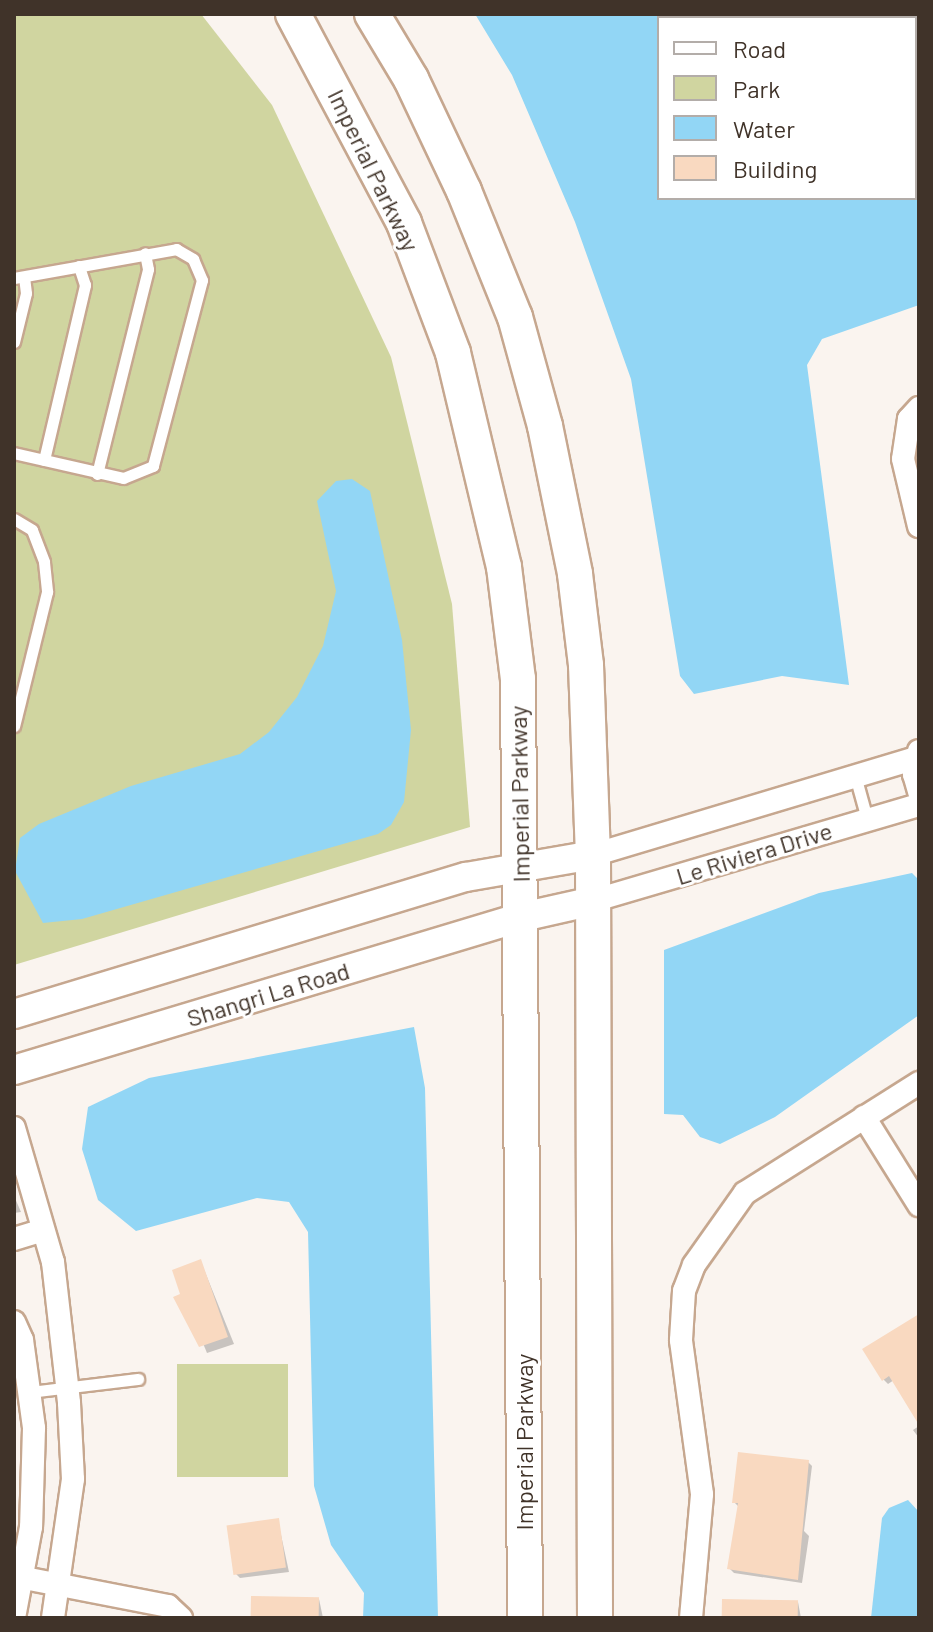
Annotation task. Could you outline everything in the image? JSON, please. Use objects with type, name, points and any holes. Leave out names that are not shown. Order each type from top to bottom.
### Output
[{"type":"main road","name":"Imperial Parkway","points":[[293,14],[404,223],[453,353],[482,458],[504,567],[518,679],[525,1618]]},
{"type":"main road","points":[[372,14],[411,79],[464,191],[515,317],[545,426],[575,574],[586,665],[593,855],[589,902],[595,1618]]},
{"type":"street","points":[[919,408],[909,419],[903,459],[919,526]]},
{"type":"street","name":"Le Riviera Drive","points":[[593,855],[856,779],[917,754],[919,792]]},
{"type":"street","name":"Le Riviera Drive","points":[[589,902],[919,805]]},
{"type":"street","points":[[14,1014],[466,877],[593,855]]},
{"type":"street","name":"Shangri La Road","points":[[14,1070],[522,917],[589,902]]},
{"type":"street","points":[[691,1618],[703,1518],[681,1340],[684,1291],[707,1242],[745,1193],[919,1083]]},
{"type":"street","points":[[864,1117],[919,1205]]},
{"type":"street","points":[[14,1128],[18,1159],[53,1262],[67,1387],[73,1479],[53,1618]]},
{"type":"street","points":[[14,1239],[43,1230]]},
{"type":"street","points":[[14,1322],[30,1392],[31,1527],[18,1577],[14,1618]]},
{"type":"street","points":[[18,1577],[168,1606],[181,1618]]},
{"type":"lane","points":[[14,342],[26,293],[19,278],[176,249],[193,259],[202,280],[153,466],[123,478],[14,453]]},
{"type":"lane","points":[[97,474],[148,269],[145,253]]},
{"type":"lane","points":[[44,460],[85,285],[79,266]]},
{"type":"lane","points":[[14,519],[32,530],[44,562],[47,592],[14,726]]},
{"type":"lane","points":[[856,779],[867,819]]},
{"type":"lane","points":[[30,1392],[138,1379]]},
{"type":"green space","points":[[14,14],[201,14],[272,105],[391,357],[452,604],[470,827],[14,965]]},
{"type":"green space","points":[[177,1364],[288,1364],[288,1477],[177,1477]]},
{"type":"water","points":[[475,14],[919,14],[919,305],[822,339],[807,365],[849,685],[782,676],[694,694],[680,676],[631,379],[575,222],[512,75]]},
{"type":"water","points":[[352,479],[370,491],[402,640],[411,730],[404,802],[391,825],[378,834],[82,919],[43,923],[15,871],[20,838],[39,824],[131,786],[240,754],[269,732],[297,697],[323,646],[336,591],[317,501],[336,481]]},
{"type":"water","points":[[912,873],[919,880],[919,1015],[775,1117],[720,1144],[700,1137],[683,1115],[664,1114],[664,950],[819,893]]},
{"type":"water","points":[[414,1027],[425,1088],[438,1618],[363,1618],[364,1593],[331,1545],[314,1486],[308,1232],[289,1202],[257,1198],[136,1231],[98,1200],[82,1149],[88,1107],[149,1078]]},
{"type":"water","points":[[908,1500],[919,1512],[919,1618],[871,1618],[882,1518],[889,1508]]},
{"type":"building","points":[[201,1259],[228,1337],[199,1347],[173,1297],[180,1294],[172,1270]]},
{"type":"building","points":[[919,1314],[919,1425],[889,1376],[882,1381],[862,1349]]},
{"type":"building","points":[[738,1452],[809,1460],[798,1580],[727,1569],[738,1503],[732,1503]]},
{"type":"building","points":[[279,1518],[286,1568],[233,1575],[227,1525]]},
{"type":"building","points":[[251,1596],[319,1597],[319,1618],[251,1618]]},
{"type":"building","points":[[722,1599],[798,1600],[798,1618],[722,1618]]}]
